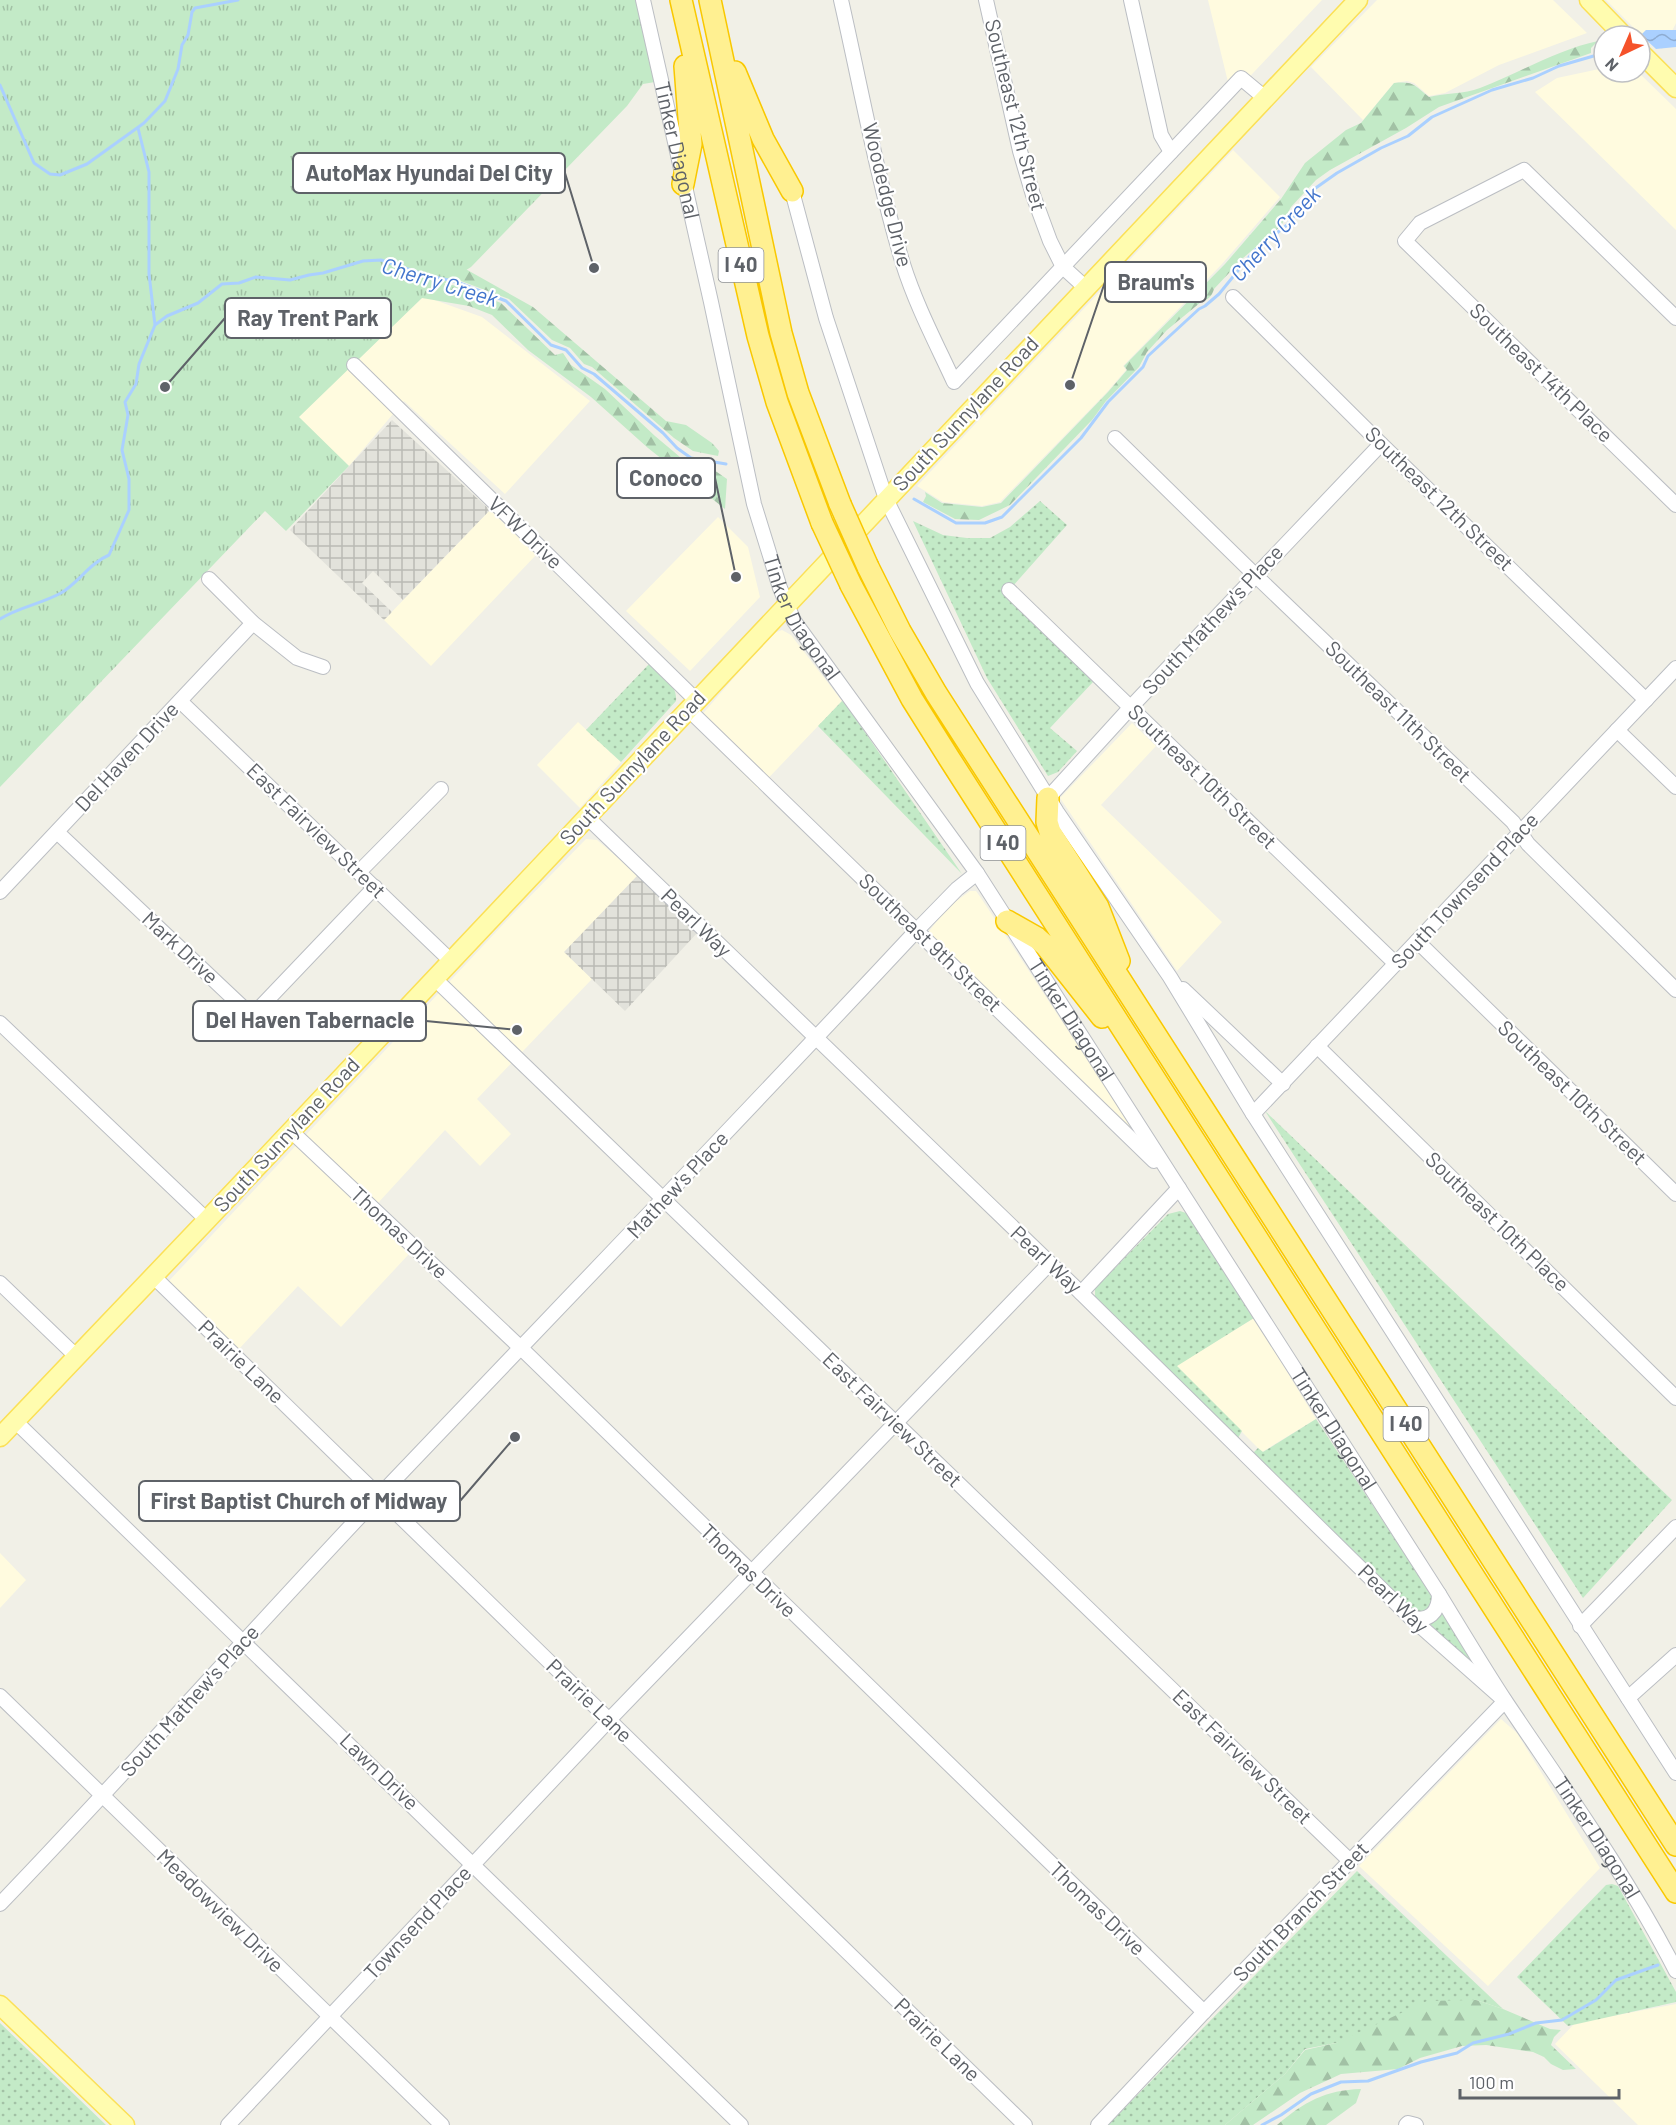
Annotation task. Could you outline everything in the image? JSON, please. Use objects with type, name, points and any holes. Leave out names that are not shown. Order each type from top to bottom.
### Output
[{"type":"highway","points":[[680,0],[691,138],[683,184]]},
{"type":"highway","name":"Tinker Diagonal","points":[[680,0],[758,336],[777,402],[822,523],[851,585],[912,699],[949,758],[1676,1892]]},
{"type":"highway","name":"I 40","points":[[710,0],[781,333],[798,393],[840,504],[900,631],[936,693],[1676,1845]]},
{"type":"highway","points":[[716,28],[763,139],[792,191]]},
{"type":"highway","points":[[1048,798],[1047,822],[1050,832],[1098,907],[1135,1003]]},
{"type":"highway","points":[[1007,921],[1037,938],[1046,946],[1165,1094]]},
{"type":"main road","name":"South Sunnylane Road","points":[[0,1437],[1358,0]]},
{"type":"main road","points":[[1589,0],[1612,24]]},
{"type":"main road","points":[[1652,64],[1676,88]]},
{"type":"main road","points":[[0,2005],[125,2125]]},
{"type":"street","name":"Tinker Diagonal","points":[[643,0],[754,504],[780,588],[794,621],[977,873],[1506,1701],[1625,1881],[1676,1971]]},
{"type":"street","name":"Woodedge Drive","points":[[840,0],[891,222],[904,266],[920,309],[954,382]]},
{"type":"street","name":"Southeast 12th Street","points":[[986,0],[1020,151],[1050,241],[1063,267],[1086,288]]},
{"type":"street","points":[[1131,0],[1161,135],[1171,152]]},
{"type":"street","name":"South Sunnylane Road","points":[[954,382],[1241,78],[1265,98]]},
{"type":"street","name":"Southeast 14th Place","points":[[1676,318],[1524,170],[1420,223],[1405,241],[1676,505]]},
{"type":"street","points":[[792,191],[826,318],[886,498],[977,683],[1048,798],[1170,977],[1253,1114],[1676,1773]]},
{"type":"street","name":"Southeast 12th Street","points":[[1233,297],[1381,444],[1646,700]]},
{"type":"street","name":"VFW Drive","points":[[354,365],[693,705]]},
{"type":"street","name":"Southeast 11th Street","points":[[1115,438],[1513,822],[1528,844],[1676,990]]},
{"type":"street","name":"South Mathew's Place","points":[[1048,798],[1255,575],[1381,444]]},
{"type":"street","points":[[209,579],[253,623],[297,658],[323,667]]},
{"type":"street","name":"Southeast 10th Street","points":[[1009,590],[1396,964]]},
{"type":"street","name":"Del Haven Drive","points":[[0,892],[253,623]]},
{"type":"street","name":"South Townsend Place","points":[[1253,1114],[1676,668]]},
{"type":"street","name":"East Fairview Street","points":[[180,701],[451,961]]},
{"type":"street","name":"Southeast 9th Street","points":[[693,705],[917,930],[1175,1183]]},
{"type":"street","points":[[1617,730],[1676,787]]},
{"type":"street","points":[[359,872],[441,789]]},
{"type":"street","name":"Pearl Way","points":[[587,817],[1081,1293],[1410,1617],[1506,1701]]},
{"type":"street","name":"Mark Drive","points":[[57,832],[252,1016],[375,887]]},
{"type":"street","name":"Mathew's Place","points":[[379,1496],[664,1200],[917,930],[977,873]]},
{"type":"street","name":"Southeast 10th Street","points":[[1417,941],[1676,1194]]},
{"type":"street","points":[[1170,977],[1283,1084]]},
{"type":"street","name":"East Fairview Street","points":[[435,978],[1350,1861]]},
{"type":"street","points":[[0,1023],[207,1220]]},
{"type":"street","name":"Southeast 10th Place","points":[[1317,1047],[1676,1398]]},
{"type":"street","name":"Thomas Drive","points":[[291,1131],[522,1349],[1204,2012]]},
{"type":"street","points":[[1081,1293],[1175,1183]]},
{"type":"street","points":[[609,1720],[1049,1264]]},
{"type":"street","name":"Prairie Lane","points":[[153,1276],[1025,2125]]},
{"type":"street","points":[[0,1283],[76,1356]]},
{"type":"street","name":"Lawn Drive","points":[[15,1421],[741,2125]]},
{"type":"street","name":"South Mathew's Place","points":[[0,1904],[103,1797],[379,1496]]},
{"type":"street","points":[[1580,1626],[1676,1527]]},
{"type":"street","points":[[1410,1617],[1421,1619],[1432,1615],[1438,1606],[1439,1594]]},
{"type":"street","points":[[1628,1698],[1676,1654]]},
{"type":"street","name":"Meadowview Drive","points":[[0,1696],[441,2125]]},
{"type":"street","name":"South Branch Street","points":[[1098,2125],[1204,2012],[1506,1701]]},
{"type":"street","name":"Townsend Place","points":[[228,2125],[609,1720]]},
{"type":"street","points":[[1406,2125],[1408,2123],[1416,2125]]},
{"type":"shaded area","points":[[1208,0],[1322,0],[1236,91],[1228,82]]},
{"type":"shaded area","points":[[1377,0],[1553,0],[1587,33],[1499,65],[1445,93],[1429,96],[1414,83],[1407,81],[1394,83],[1363,120],[1311,67]]},
{"type":"shaded area","points":[[1606,0],[1676,0],[1676,23],[1672,31],[1652,30],[1652,24],[1630,24]]},
{"type":"shaded area","points":[[1592,71],[1592,84],[1650,84],[1676,109],[1676,230],[1535,92],[1557,78]]},
{"type":"shaded area","points":[[1233,150],[1280,197],[1222,264],[1123,366],[1126,370],[1107,392],[1000,502],[982,506],[943,502],[917,486]]},
{"type":"shaded area","points":[[422,298],[429,298],[482,317],[590,401],[505,494],[404,401],[349,466],[298,417]]},
{"type":"shaded area","points":[[392,420],[490,510],[403,600],[373,571],[362,583],[392,612],[384,620],[290,530]]},
{"type":"shaded area","points":[[490,510],[536,555],[431,666],[384,620]]},
{"type":"shaded area","points":[[718,517],[748,547],[760,597],[690,671],[626,611]]},
{"type":"shaded area","points":[[782,630],[791,635],[842,701],[758,789],[694,724],[774,633]]},
{"type":"shaded area","points":[[578,722],[621,762],[580,808],[537,765]]},
{"type":"shaded area","points":[[1132,723],[1156,746],[1101,805],[1222,922],[1177,971],[1060,798]]},
{"type":"shaded area","points":[[586,839],[597,840],[638,875],[565,952],[592,979],[477,1099],[511,1134],[480,1166],[445,1130],[367,1215],[409,1254],[341,1327],[298,1286],[238,1350],[167,1283]]},
{"type":"shaded area","points":[[638,875],[698,932],[625,1011],[564,952]]},
{"type":"shaded area","points":[[970,891],[976,891],[981,898],[1132,1128],[1129,1131],[927,934],[947,908]]},
{"type":"shaded area","points":[[1254,1318],[1316,1419],[1262,1452],[1176,1366]]},
{"type":"shaded area","points":[[0,1553],[26,1580],[0,1608]]},
{"type":"shaded area","points":[[1501,1719],[1517,1733],[1600,1868],[1488,1986],[1359,1866]]},
{"type":"shaded area","points":[[1676,2004],[1676,2125],[1638,2125],[1555,2044],[1575,2023]]},
{"type":"green space","points":[[0,0],[637,0],[655,82],[643,84],[627,106],[471,267],[422,298],[299,417],[349,466],[286,531],[265,511],[0,787]]},
{"type":"green space","points":[[1592,43],[1591,53],[1439,107],[1316,180],[1291,207],[1281,226],[1243,258],[1206,300],[1167,330],[1147,352],[1139,367],[1106,401],[1092,420],[1010,505],[979,520],[955,519],[923,502],[925,492],[942,503],[982,507],[1001,503],[1108,392],[1127,370],[1124,366],[1225,264],[1281,199],[1305,163],[1346,130],[1361,123],[1394,83],[1413,85],[1429,97],[1468,91]]},
{"type":"green space","points":[[421,266],[462,267],[533,307],[666,421],[686,425],[712,443],[719,451],[718,456],[693,451],[674,438],[592,367],[584,364],[570,348],[552,340],[509,299]]},
{"type":"green space","points":[[421,280],[458,286],[501,303],[555,355],[563,353],[571,365],[605,389],[680,457],[699,471],[714,470],[727,479],[725,509],[648,448],[591,397],[528,350],[492,315],[469,306],[416,297]]},
{"type":"green space","points":[[1040,501],[1067,525],[1005,595],[1093,682],[1050,728],[1077,751],[1058,772],[1048,776],[987,678],[913,521],[943,535],[990,538],[1010,527]]},
{"type":"green space","points":[[650,663],[672,685],[676,701],[621,762],[586,730]]},
{"type":"green space","points":[[842,701],[845,703],[962,874],[818,726]]},
{"type":"green space","points":[[1265,1111],[1672,1500],[1583,1598]]},
{"type":"green space","points":[[1180,1211],[1186,1213],[1254,1318],[1177,1366],[1242,1431],[1238,1438],[1095,1297],[1095,1289],[1099,1284],[1168,1214]]},
{"type":"green space","points":[[1316,1419],[1429,1591],[1433,1601],[1427,1611],[1420,1613],[1410,1608],[1253,1453],[1258,1448],[1263,1452]]},
{"type":"green space","points":[[1443,1613],[1482,1675],[1430,1624]]},
{"type":"green space","points":[[1357,1871],[1503,2009],[1476,2000],[1336,2043],[1305,2049],[1285,2074],[1225,2125],[1108,2125]]},
{"type":"green space","points":[[1606,1885],[1618,1886],[1676,1992],[1676,2002],[1568,2026],[1517,1977]]},
{"type":"green space","points":[[1476,2000],[1550,2029],[1561,2030],[1554,2037],[1551,2045],[1576,2069],[1563,2070],[1533,2052],[1486,2045],[1462,2046],[1420,2058],[1398,2069],[1341,2074],[1300,2093],[1253,2125],[1225,2125],[1285,2074],[1305,2050],[1336,2043],[1427,2001]]},
{"type":"green space","points":[[0,2023],[106,2125],[0,2125]]},
{"type":"green space","points":[[1361,2089],[1356,2103],[1326,2125],[1277,2125],[1296,2110],[1316,2099],[1336,2092]]},
{"type":"water","points":[[1652,30],[1676,30],[1676,47],[1656,49],[1652,45]]},
{"type":"waterway","points":[[0,85],[34,163],[50,174],[60,175],[87,164],[144,123],[165,101],[178,69],[182,45],[188,35],[192,12],[195,8],[238,0]]},
{"type":"waterway","name":"Cherry Creek","points":[[914,499],[956,523],[985,523],[1002,517],[1081,438],[1108,402],[1143,367],[1148,356],[1199,309],[1219,294],[1254,251],[1287,225],[1310,192],[1337,173],[1381,148],[1408,136],[1432,117],[1492,90],[1592,56]]},
{"type":"waterway","points":[[138,128],[149,172],[149,274],[155,325]]},
{"type":"waterway","name":"Cherry Creek","points":[[0,619],[61,593],[109,555],[129,510],[129,479],[122,450],[128,415],[125,402],[136,384],[139,364],[155,325],[167,316],[198,303],[222,284],[239,283],[256,277],[290,280],[363,261],[381,260],[426,275],[457,282],[506,301],[551,345],[566,350],[582,368],[594,374],[691,458],[726,464]]},
{"type":"waterway","points":[[1262,2125],[1311,2094],[1341,2082],[1368,2081],[1421,2062],[1457,2053],[1473,2043],[1509,2034],[1536,2023],[1562,2020],[1596,2000],[1616,1980],[1658,1965]]},
{"type":"place","name":"AutoMax Hyundai Del City","points":[[594,268]]},
{"type":"place","name":"Braum's","points":[[1070,385]]},
{"type":"place","name":"Ray Trent Park","points":[[165,387]]},
{"type":"place","name":"Conoco","points":[[736,577]]},
{"type":"place","name":"Del Haven Tabernacle","points":[[517,1030]]},
{"type":"place","name":"First Baptist Church of Midway","points":[[515,1437]]}]
